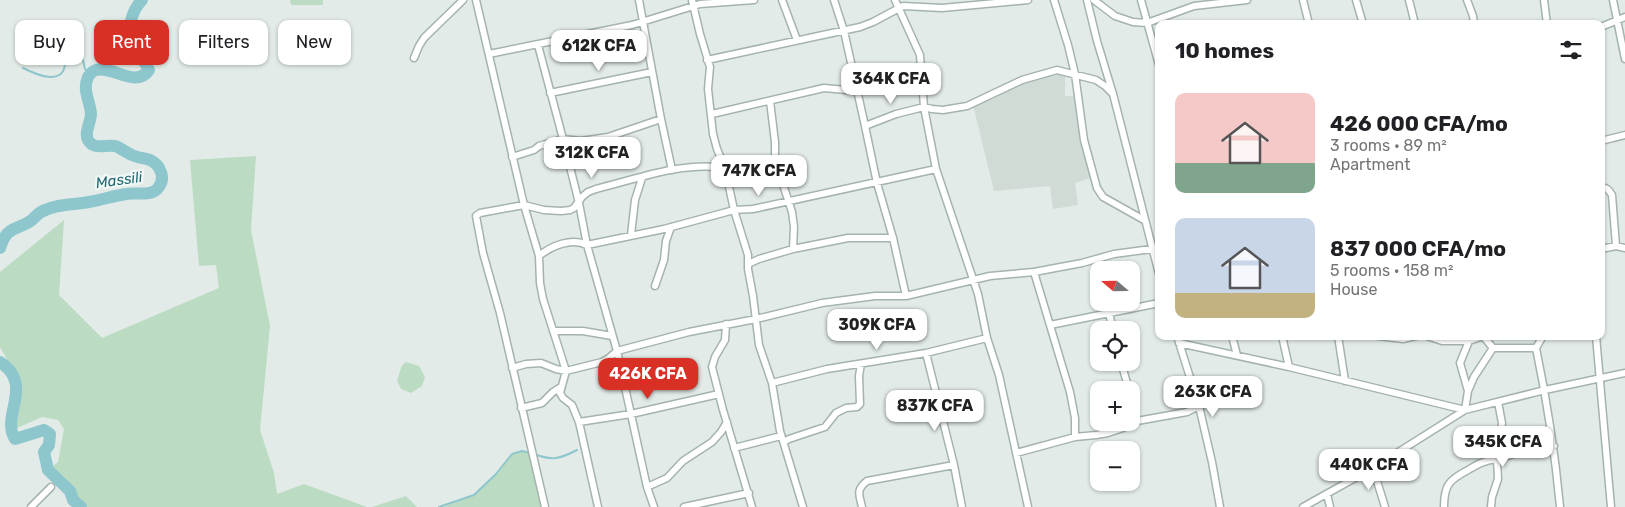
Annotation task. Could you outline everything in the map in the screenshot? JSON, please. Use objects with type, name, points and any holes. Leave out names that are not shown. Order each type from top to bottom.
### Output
[{"type":"street","points":[[414,58],[418,46],[424,38],[463,0]]},
{"type":"street","points":[[476,0],[512,157],[539,256],[541,292],[566,372],[560,393],[572,405],[580,422],[598,507]]},
{"type":"street","points":[[639,0],[672,170]]},
{"type":"street","points":[[489,54],[642,22],[692,3],[754,0]]},
{"type":"street","points":[[782,0],[797,40]]},
{"type":"street","points":[[834,0],[844,31],[877,183],[893,238],[906,296]]},
{"type":"street","points":[[895,0],[920,55],[924,107],[936,170],[978,294],[987,338],[999,375],[1028,507]]},
{"type":"street","points":[[707,60],[844,31],[873,22],[903,6],[942,8],[1028,0]]},
{"type":"street","points":[[1054,0],[1075,74],[1084,140],[1096,188],[1103,197],[1144,220]]},
{"type":"street","points":[[512,368],[526,364],[541,363],[556,370],[566,372],[602,362],[616,351],[690,332],[822,303],[875,296],[906,296],[972,279],[1034,272],[1082,263],[1114,254],[1155,249],[1144,220],[1113,94],[1087,0]]},
{"type":"street","points":[[1094,0],[1115,16],[1133,22],[1147,23],[1193,3],[1247,0]]},
{"type":"street","points":[[1141,0],[1155,51]]},
{"type":"street","points":[[1303,0],[1308,20]]},
{"type":"street","points":[[1356,0],[1361,20]]},
{"type":"street","points":[[1409,0],[1414,20]]},
{"type":"street","points":[[1467,0],[1474,20]]},
{"type":"street","points":[[1544,0],[1546,20]]},
{"type":"street","points":[[1613,0],[1625,59]]},
{"type":"street","points":[[692,3],[710,67],[708,89],[713,134],[725,168],[734,210],[747,248],[759,345],[772,383],[783,439],[803,507]]},
{"type":"street","points":[[1605,25],[1625,17]]},
{"type":"street","points":[[538,45],[563,140],[586,245],[616,351],[647,486],[654,507]]},
{"type":"street","points":[[866,126],[896,114],[924,107],[932,109],[958,108],[991,96],[1022,80],[1056,70],[1096,80],[1106,86],[1113,94]]},
{"type":"street","points":[[550,93],[652,72]]},
{"type":"street","points":[[712,114],[824,88],[857,91]]},
{"type":"street","points":[[770,101],[776,142],[775,160],[789,202],[794,227],[793,249]]},
{"type":"street","points":[[512,157],[534,150],[539,146],[563,140],[592,141],[661,119]]},
{"type":"street","points":[[1605,140],[1625,135]]},
{"type":"street","points":[[545,507],[498,305],[483,253],[477,214],[524,205],[544,210],[562,211],[574,208],[582,196],[588,192],[672,170],[705,166],[725,168]]},
{"type":"street","points":[[539,256],[546,250],[568,242],[586,245],[671,227],[734,210],[753,209],[789,202],[936,170]]},
{"type":"street","points":[[631,235],[636,194],[642,178]]},
{"type":"street","points":[[1605,187],[1609,189],[1612,195],[1616,246]]},
{"type":"street","points":[[655,286],[664,260],[666,241],[671,227]]},
{"type":"street","points":[[748,264],[793,249],[848,238],[893,238]]},
{"type":"street","points":[[1605,249],[1616,246],[1625,248]]},
{"type":"street","points":[[1034,272],[1070,392],[1075,418],[1075,437]]},
{"type":"street","points":[[1050,325],[1155,304]]},
{"type":"street","points":[[1109,313],[1111,321]]},
{"type":"street","points":[[726,324],[725,340],[714,357],[712,367],[726,422],[752,507]]},
{"type":"street","points":[[552,330],[612,336]]},
{"type":"street","points":[[772,383],[827,369],[926,353],[987,338]]},
{"type":"street","points":[[1178,340],[1465,410]]},
{"type":"street","points":[[1178,340],[1199,406],[1220,507]]},
{"type":"street","points":[[1233,340],[1238,355]]},
{"type":"street","points":[[1283,340],[1289,367]]},
{"type":"street","points":[[1339,340],[1345,380]]},
{"type":"street","points":[[1439,340],[1469,341],[1460,363],[1468,391]]},
{"type":"street","points":[[1486,340],[1493,348]]},
{"type":"street","points":[[1541,340],[1536,348],[1554,446],[1560,507]]},
{"type":"street","points":[[1596,340],[1611,507]]},
{"type":"street","points":[[1465,410],[1468,391],[1474,377],[1493,348]]},
{"type":"street","points":[[1493,348],[1536,348]]},
{"type":"street","points":[[926,353],[954,465],[962,507]]},
{"type":"street","points":[[734,448],[789,439],[825,427],[836,413],[846,408],[857,407],[860,404],[859,376],[861,364]]},
{"type":"street","points":[[1303,507],[1373,468],[1465,410],[1625,373]]},
{"type":"street","points":[[521,408],[542,403],[561,387]]},
{"type":"street","points":[[580,422],[631,414],[719,394]]},
{"type":"street","points":[[1491,507],[1498,479],[1497,459],[1502,423],[1498,402]]},
{"type":"street","points":[[1140,421],[1187,412],[1199,406]]},
{"type":"street","points":[[647,486],[667,478],[683,461],[712,442],[721,432],[726,422]]},
{"type":"street","points":[[1016,453],[1075,437],[1112,431]]},
{"type":"street","points":[[1444,507],[1444,495],[1453,478],[1484,461],[1554,446]]},
{"type":"street","points":[[862,507],[859,492],[860,486],[867,480],[954,465]]},
{"type":"street","points":[[1373,468],[1385,507]]},
{"type":"street","points":[[31,507],[51,487]]},
{"type":"street","points":[[684,507],[698,506],[749,493]]},
{"type":"street","points":[[1327,494],[1330,507]]},
{"type":"shaded area","points":[[1065,75],[1065,96],[1074,96],[1078,127],[1090,178],[1075,183],[1078,205],[1053,209],[1050,186],[994,191],[973,105],[991,100],[1019,85],[1044,77]]},
{"type":"green space","points":[[290,0],[323,0],[323,5],[291,5]]},
{"type":"green space","points":[[256,156],[251,230],[270,326],[260,430],[274,473],[277,494],[304,484],[367,507],[81,507],[73,500],[70,491],[48,470],[58,462],[64,429],[58,420],[42,417],[17,428],[11,419],[22,386],[0,347],[0,272],[64,220],[59,295],[102,338],[219,288],[216,265],[199,266],[190,160]]},
{"type":"green space","points":[[406,362],[419,366],[425,377],[422,386],[411,393],[401,389],[397,381],[402,365]]},
{"type":"green space","points":[[522,451],[533,454],[546,507],[443,507],[474,495],[496,474],[512,454]]},
{"type":"green space","points":[[406,496],[417,507],[372,507]]},
{"type":"waterway","name":"Massili","points":[[0,248],[8,233],[29,222],[46,209],[126,194],[143,194],[155,191],[158,188],[162,177],[154,162],[134,156],[115,146],[93,145],[87,137],[91,114],[86,82],[91,73],[102,69],[137,77],[144,75],[149,70],[133,45],[129,33],[133,15],[142,0]]},
{"type":"waterway","points":[[23,68],[48,77],[60,75],[63,70],[67,48],[79,51],[85,69],[90,73]]},
{"type":"waterway","name":"Massili","points":[[0,362],[10,371],[15,381],[15,400],[11,420],[11,430],[15,439],[44,430],[50,434],[49,445],[44,452],[48,470],[70,491],[73,500],[81,507]]},
{"type":"waterway","points":[[534,454],[546,458],[556,458],[577,450]]},
{"type":"waterway","points":[[439,507],[474,495],[496,474],[512,454],[522,451],[530,453]]}]
